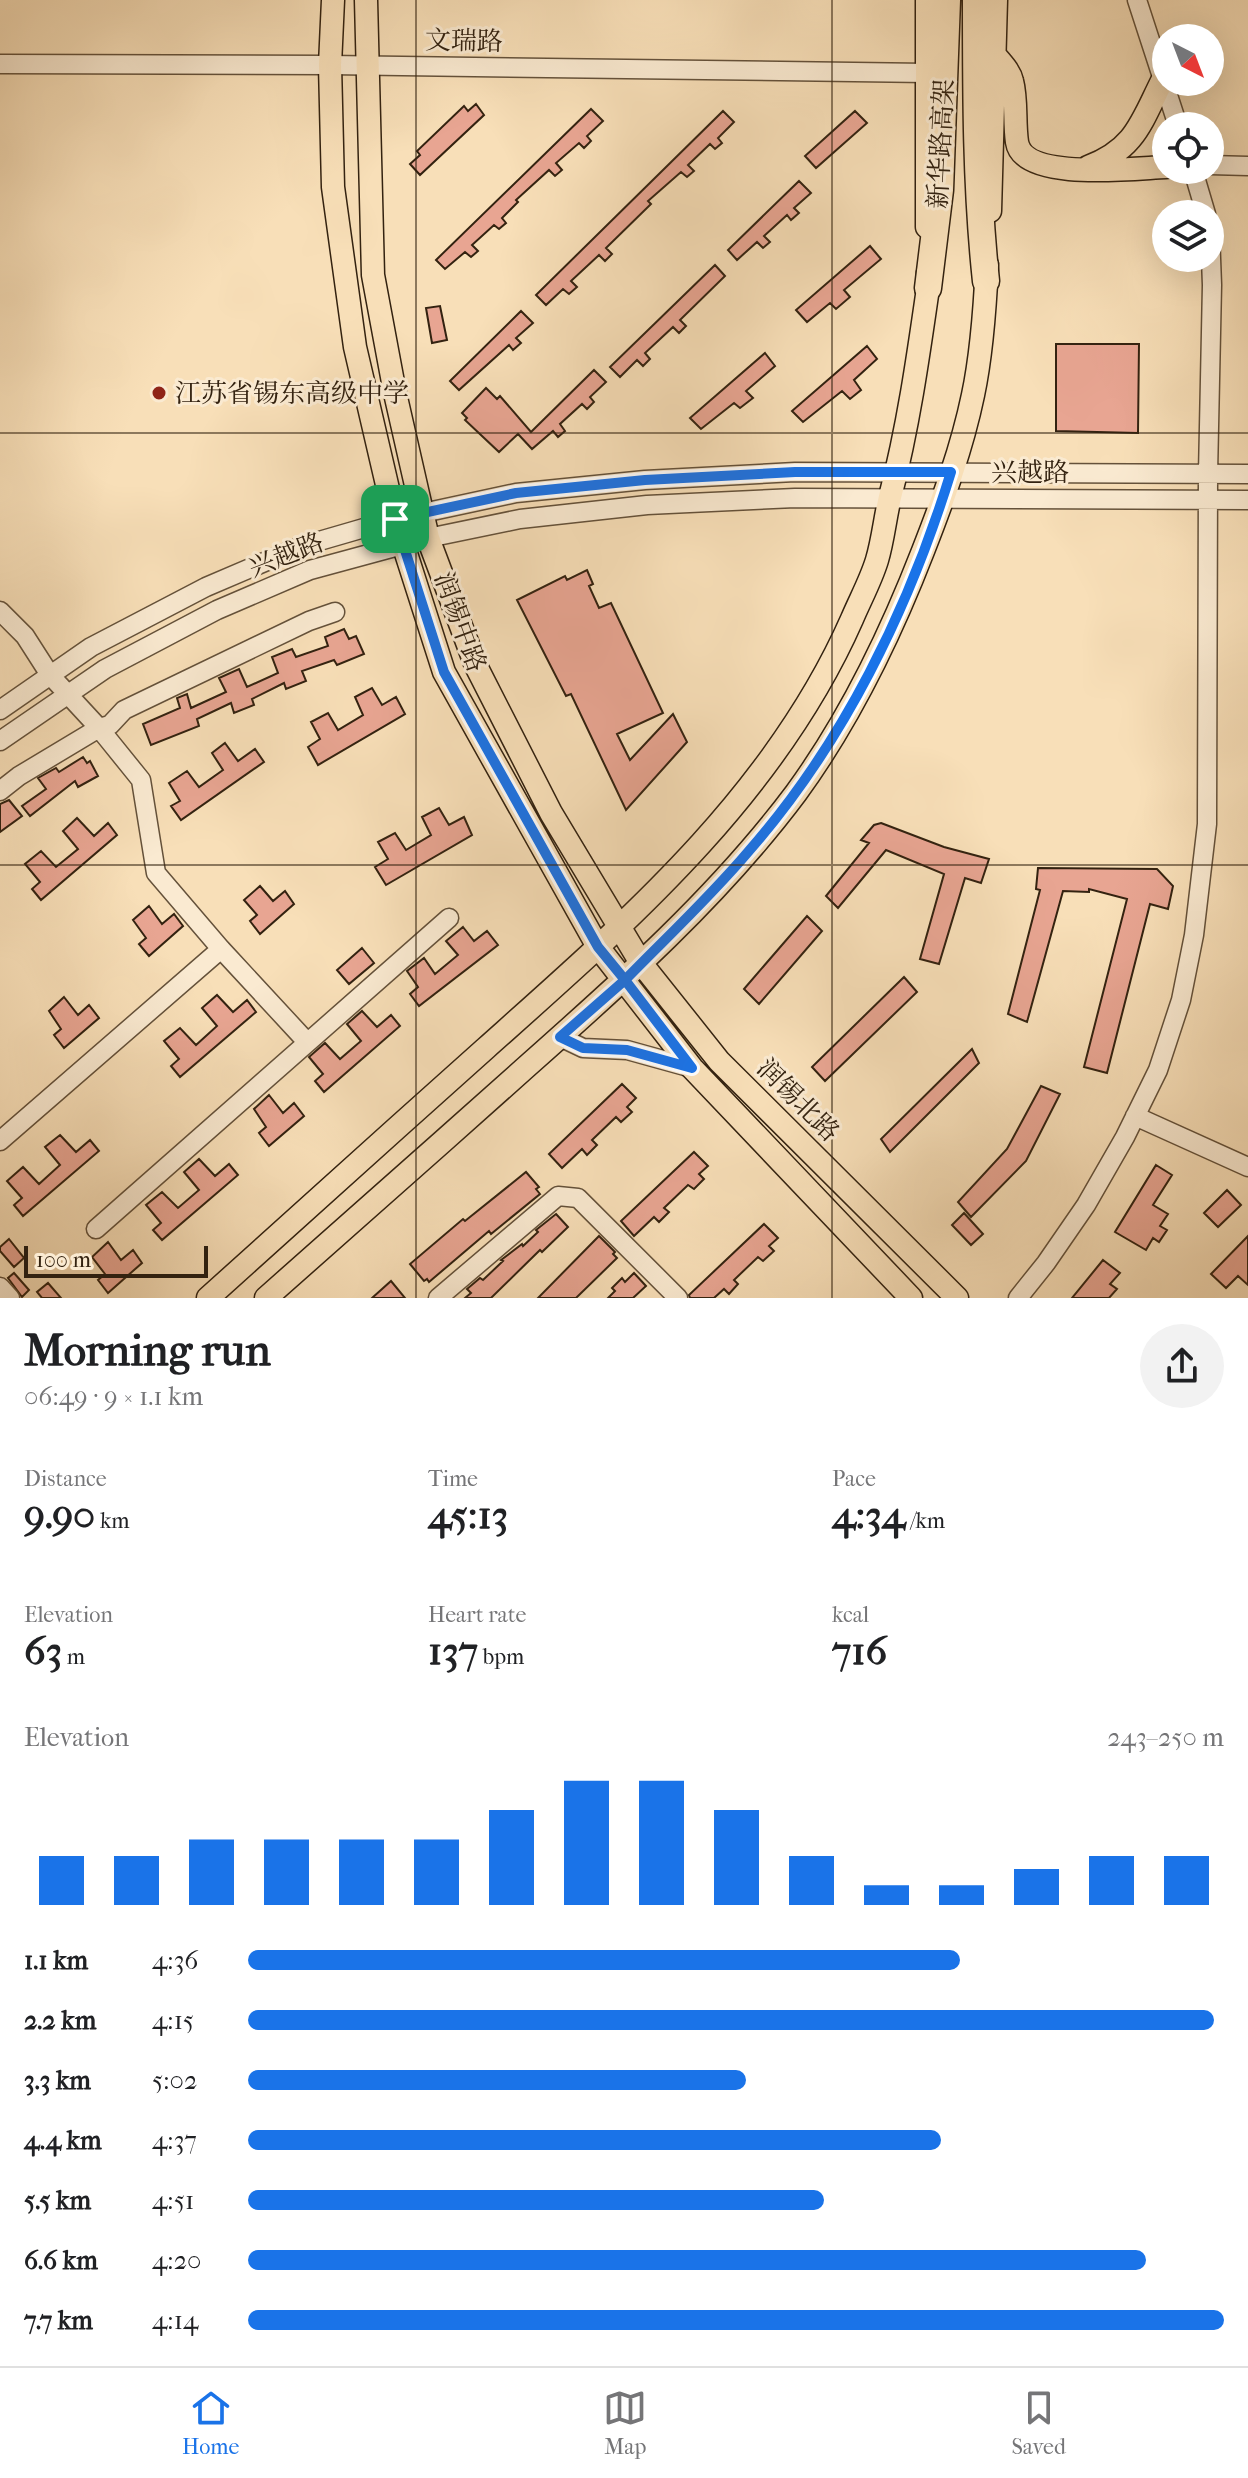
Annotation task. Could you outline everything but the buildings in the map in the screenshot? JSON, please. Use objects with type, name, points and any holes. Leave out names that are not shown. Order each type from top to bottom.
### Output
[{"type":"highway","name":"新华路高架","points":[[928,288],[940,190],[947,0]]},
{"type":"highway","name":"新华路高架","points":[[976,0],[979,210],[986,281]]},
{"type":"highway","points":[[989,0],[989,31],[995,55]]},
{"type":"main road","name":"润锡中路","points":[[333,0],[330,65],[333,187],[355,347],[395,519],[444,672],[598,947]]},
{"type":"main road","name":"润锡中路","points":[[366,0],[373,275],[395,393],[428,538],[476,666],[551,813],[620,926]]},
{"type":"main road","points":[[208,1298],[598,947],[690,857],[745,795],[796,724],[839,647],[877,561],[898,471],[928,288],[927,0]]},
{"type":"main road","points":[[266,1298],[625,980],[749,852],[796,792],[837,731],[874,665],[906,595],[957,458],[974,392],[986,281],[996,0]]},
{"type":"main road","points":[[995,55],[1012,80],[1017,147],[1027,159],[1039,166],[1083,169],[1152,167]]},
{"type":"main road","points":[[1083,169],[1105,161],[1125,147],[1154,96]]},
{"type":"main road","name":"润锡北路","points":[[620,926],[641,963],[719,1061],[957,1298]]},
{"type":"main road","name":"润锡北路","points":[[598,947],[692,1068],[911,1298]]},
{"type":"street","points":[[1137,0],[1152,49]]},
{"type":"street","name":"文瑞路","points":[[0,64],[366,65],[927,73]]},
{"type":"street","points":[[1224,165],[1248,166]]},
{"type":"street","points":[[1018,1298],[1086,1205],[1158,1070],[1181,1000],[1194,935],[1207,824],[1212,272]]},
{"type":"street","name":"兴越路","points":[[0,710],[91,647],[206,587],[302,546],[395,519],[516,493],[645,480],[795,472],[1248,474]]},
{"type":"street","name":"兴越路","points":[[0,741],[105,669],[217,610],[310,570],[428,538],[520,519],[647,505],[795,498],[1248,500]]},
{"type":"street","points":[[0,611],[25,636],[50,675],[141,780],[156,873],[307,1042]]},
{"type":"street","points":[[0,791],[19,776],[99,728],[110,725],[124,710],[309,621],[335,612]]},
{"type":"street","points":[[96,1229],[449,918]]},
{"type":"street","points":[[0,1141],[221,949]]},
{"type":"street","points":[[560,1037],[583,1048],[627,1050],[692,1068]]},
{"type":"street","points":[[1135,1116],[1248,1167]]},
{"type":"street","points":[[438,1298],[558,1196],[578,1198],[678,1298]]},
{"type":"street","points":[[0,1287],[10,1298]]},
{"type":"place","name":"江苏省锡东高级中学","points":[[159,393]]},
{"type":"route","points":[[395,519],[444,672],[598,947],[625,980],[560,1037],[583,1048],[627,1050],[692,1068],[625,980],[749,852],[796,792],[837,731],[874,665],[906,595],[951,472],[795,472],[645,480],[516,493],[395,519]]}]
